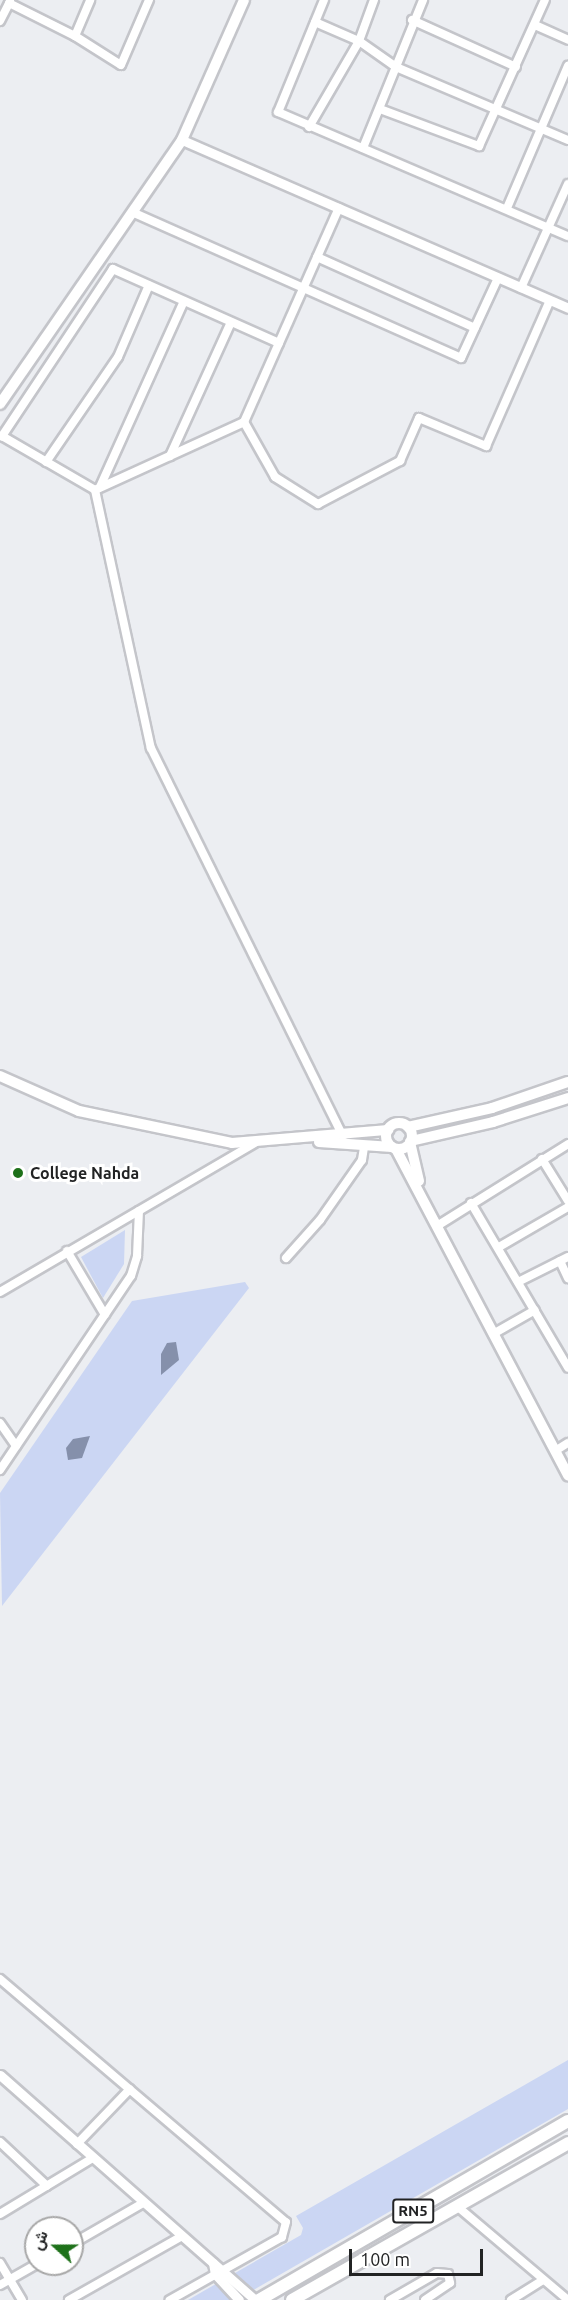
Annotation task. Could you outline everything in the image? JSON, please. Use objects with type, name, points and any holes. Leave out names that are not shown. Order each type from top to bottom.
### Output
[{"type":"main road","points":[[0,404],[182,140],[244,0]]},
{"type":"main road","points":[[0,1076],[79,1110],[231,1143],[343,1136],[388,1130],[397,1124],[408,1127],[492,1108],[568,1082]]},
{"type":"main road","points":[[307,1139],[364,1148],[394,1148],[493,1122],[568,1098]]},
{"type":"main road","points":[[408,1127],[428,1209]]},
{"type":"main road","points":[[388,1130],[386,1137],[428,1209],[568,1475]]},
{"type":"main road","name":"RN5","points":[[257,2300],[568,2121]]},
{"type":"main road","name":"RN5","points":[[292,2300],[568,2143]]},
{"type":"street","points":[[75,36],[90,0]]},
{"type":"street","points":[[0,21],[9,2],[75,36],[121,65],[149,0]]},
{"type":"street","points":[[324,0],[277,109],[309,127],[507,208],[568,236]]},
{"type":"street","points":[[309,127],[359,41],[374,0]]},
{"type":"street","points":[[363,148],[380,109],[412,20],[423,0]]},
{"type":"street","points":[[380,109],[476,147],[498,109],[545,0]]},
{"type":"street","points":[[412,20],[516,67]]},
{"type":"street","points":[[315,22],[359,41],[396,67],[568,140]]},
{"type":"street","points":[[535,25],[568,40]]},
{"type":"street","points":[[507,208],[568,66]]},
{"type":"street","points":[[182,140],[568,308]]},
{"type":"street","points":[[521,288],[568,184]]},
{"type":"street","points":[[97,488],[244,422],[339,208]]},
{"type":"street","points":[[132,212],[461,358],[498,278]]},
{"type":"street","points":[[317,257],[475,328]]},
{"type":"street","points":[[97,488],[2,436],[113,269],[279,343]]},
{"type":"street","points":[[46,462],[118,357],[148,285]]},
{"type":"street","points":[[244,422],[275,477],[318,504],[400,461],[419,418],[486,446],[550,300]]},
{"type":"street","points":[[184,301],[97,488],[151,748],[343,1136]]},
{"type":"street","points":[[170,456],[231,322]]},
{"type":"street","points":[[0,1292],[255,1143]]},
{"type":"street","points":[[437,1226],[568,1144]]},
{"type":"street","points":[[286,1258],[320,1220],[362,1160],[364,1148]]},
{"type":"street","points":[[542,1159],[568,1201]]},
{"type":"street","points":[[471,1203],[499,1247],[568,1368]]},
{"type":"street","points":[[499,1247],[568,1207]]},
{"type":"street","points":[[0,1470],[131,1276],[137,1256],[139,1212]]},
{"type":"street","points":[[67,1251],[105,1315]]},
{"type":"street","points":[[518,1281],[568,1257]]},
{"type":"street","points":[[560,1261],[568,1278]]},
{"type":"street","points":[[493,1334],[535,1310]]},
{"type":"street","points":[[0,1423],[16,1446]]},
{"type":"street","points":[[555,1451],[568,1443]]},
{"type":"street","points":[[0,1979],[286,2222],[282,2237],[170,2300]]},
{"type":"street","points":[[0,2075],[213,2263],[239,2300]]},
{"type":"street","points":[[77,2144],[130,2089]]},
{"type":"street","points":[[0,2142],[47,2186]]},
{"type":"street","points":[[0,2214],[93,2158]]},
{"type":"street","points":[[84,2237],[143,2203]]},
{"type":"street","points":[[458,2207],[568,2300]]},
{"type":"street","points":[[69,2300],[182,2236]]},
{"type":"street","points":[[0,2263],[22,2300]]},
{"type":"street","points":[[0,2285],[24,2271]]},
{"type":"street","points":[[220,2272],[257,2300]]},
{"type":"street","points":[[390,2300],[437,2273],[448,2274],[450,2283],[425,2300]]},
{"type":"street","points":[[511,2300],[543,2280]]},
{"type":"shaded area","points":[[125,1230],[124,1264],[103,1298],[81,1257]]},
{"type":"shaded area","points":[[245,1282],[249,1288],[2,1606],[0,1493],[132,1301]]},
{"type":"shaded area","points":[[176,1342],[179,1360],[161,1375],[161,1354],[167,1343]]},
{"type":"shaded area","points":[[90,1436],[82,1458],[68,1460],[66,1448],[73,1439]]},
{"type":"shaded area","points":[[568,2060],[568,2109],[236,2300],[188,2300],[301,2235],[303,2228],[296,2216]]},
{"type":"place","name":"College Nahda","points":[[18,1173]]}]
